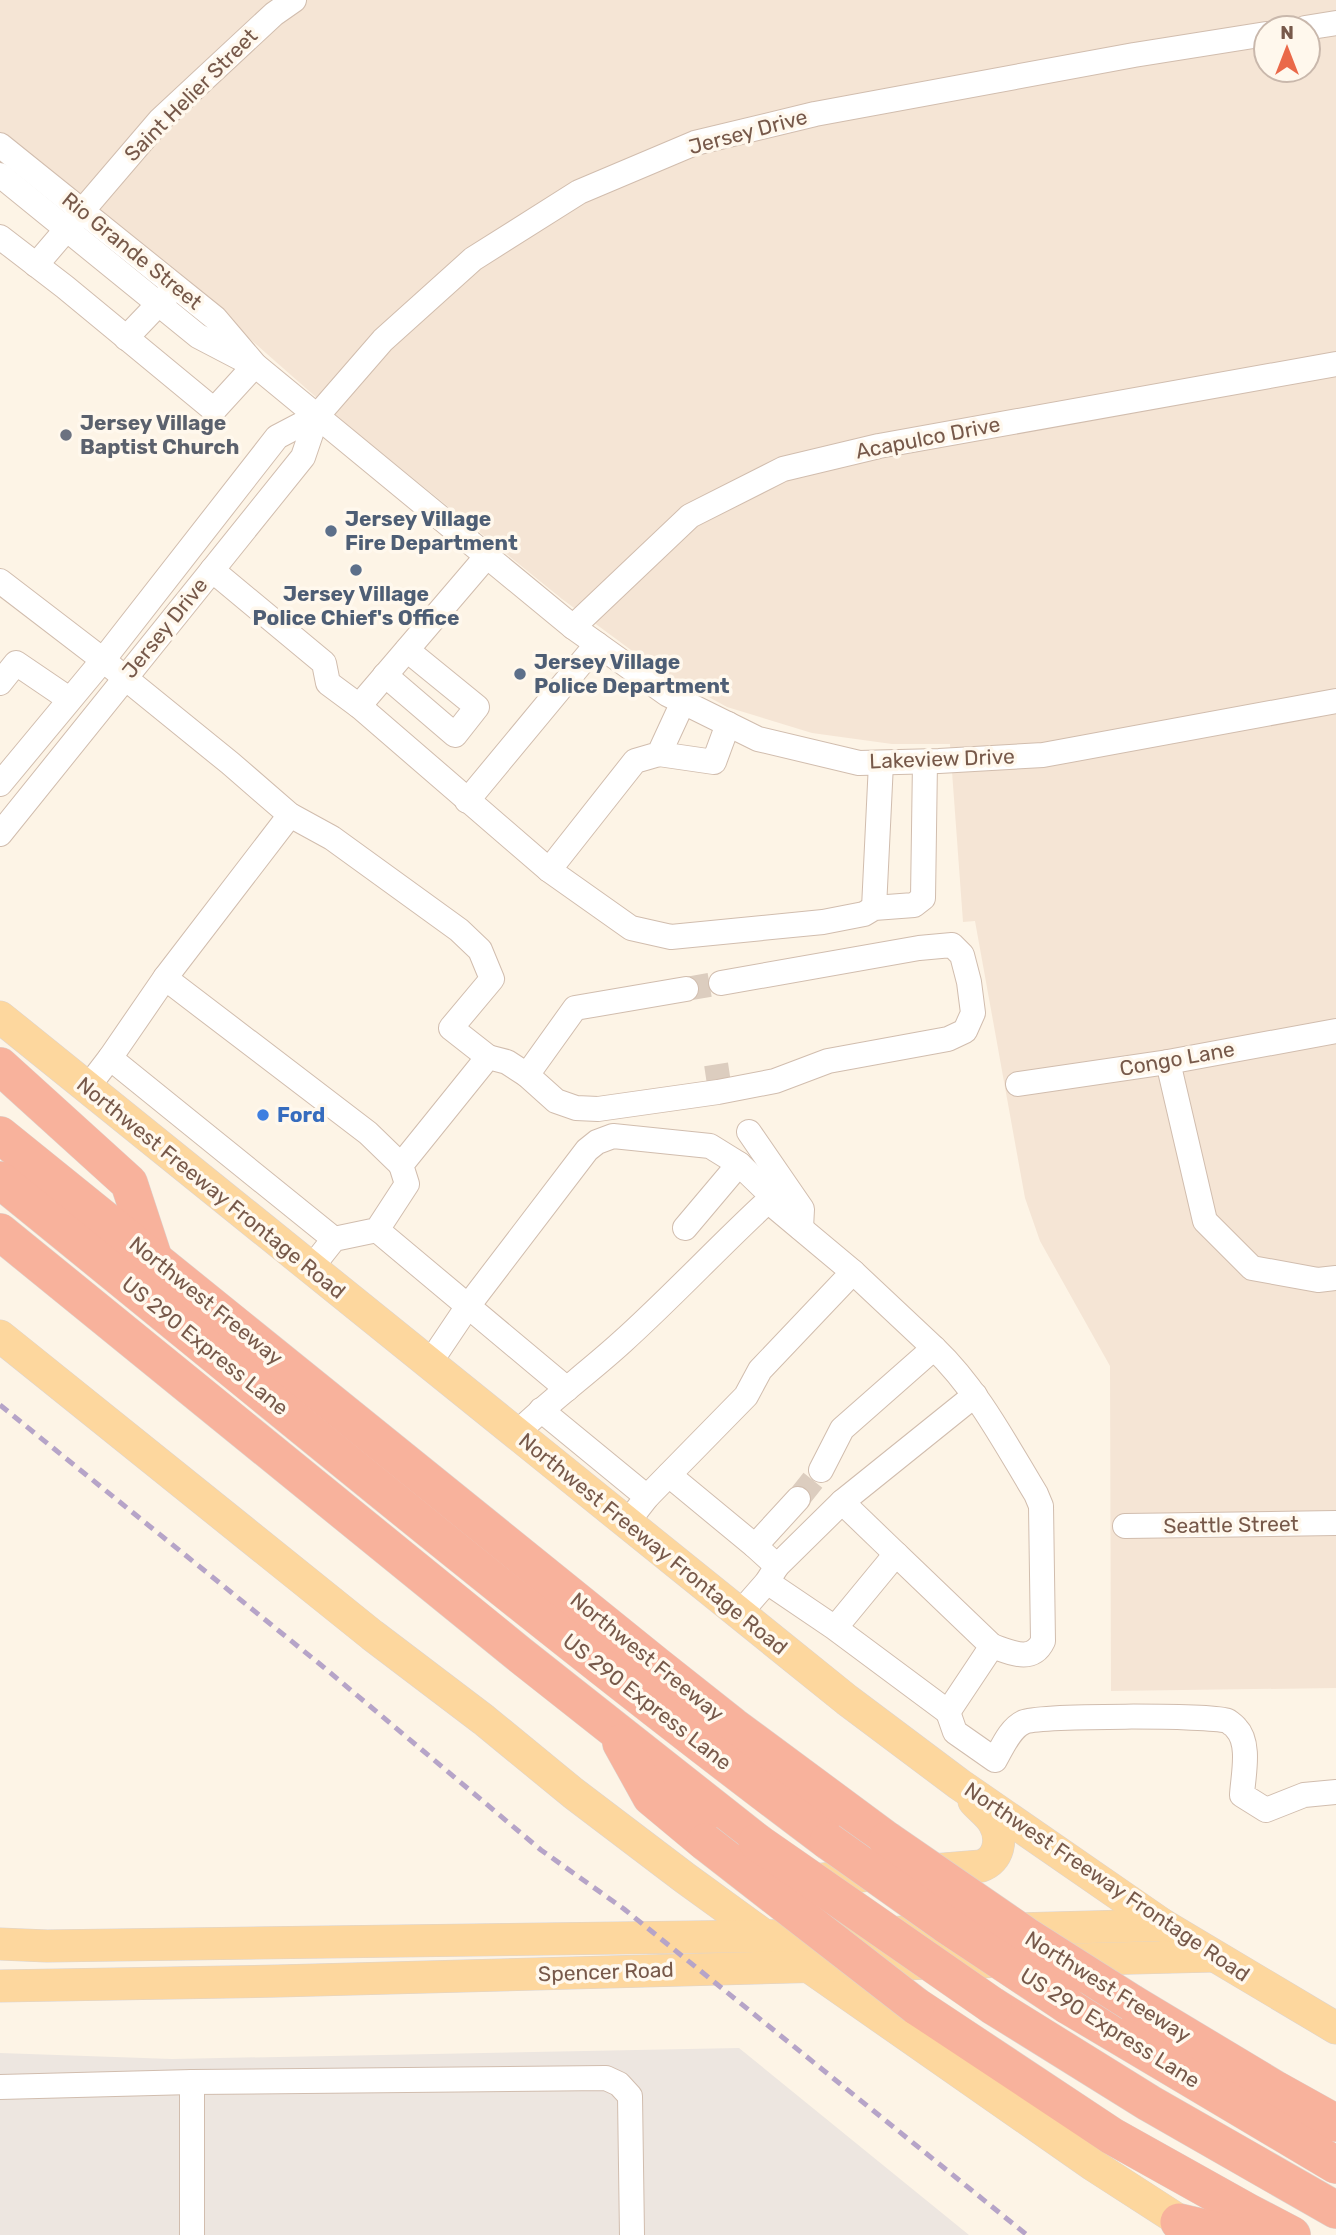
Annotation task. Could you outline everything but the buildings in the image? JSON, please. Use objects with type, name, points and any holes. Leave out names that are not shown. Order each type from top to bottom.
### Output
[{"type":"highway","points":[[0,1066],[129,1183],[154,1259]]},
{"type":"highway","name":"Northwest Freeway","points":[[0,1135],[723,1718],[887,1840],[1025,1935],[1132,2003],[1336,2123]]},
{"type":"highway","name":"US 290 Express Lane","points":[[0,1180],[604,1669],[828,1841],[945,1924],[1067,2005],[1336,2165]]},
{"type":"highway","points":[[0,1231],[611,1727],[757,1842],[993,2006],[1149,2103],[1336,2210]]},
{"type":"highway","points":[[611,1727],[651,1797],[916,2006],[1112,2136],[1292,2235]]},
{"type":"highway","points":[[1190,2228],[1235,2235]]},
{"type":"main road","name":"Northwest Freeway Frontage Road","points":[[0,1017],[847,1700],[959,1784],[1163,1926],[1336,2028]]},
{"type":"main road","points":[[0,1336],[372,1635],[685,1878],[1093,2165],[1190,2228]]},
{"type":"main road","points":[[573,1793],[681,1849],[722,1876],[738,1883],[756,1885],[991,1863],[997,1852],[998,1838],[994,1823],[959,1784]]},
{"type":"main road","points":[[674,1937],[687,1918],[685,1878]]},
{"type":"main road","name":"Spencer Road","points":[[0,1944],[47,1946],[765,1936],[1163,1926]]},
{"type":"main road","name":"Spencer Road","points":[[0,1986],[1212,1956]]},
{"type":"street","name":"Saint Helier Street","points":[[36,265],[160,120],[274,14],[294,0]]},
{"type":"street","name":"Jersey Drive","points":[[0,784],[103,660],[277,437],[317,416],[383,340],[473,259],[579,192],[695,143],[815,114],[1134,55],[1252,36]]},
{"type":"street","name":"Rio Grande Street","points":[[0,145],[74,220],[167,295],[198,336],[255,365],[317,416]]},
{"type":"street","name":"Rio Grande Street","points":[[0,175],[74,220]]},
{"type":"street","points":[[0,237],[214,410],[255,365]]},
{"type":"street","points":[[126,338],[167,295]]},
{"type":"street","name":"Acapulco Drive","points":[[573,627],[690,516],[783,469],[879,446],[1336,364]]},
{"type":"street","name":"Jersey Drive","points":[[0,834],[303,457],[317,416]]},
{"type":"street","name":"Lakeview Drive","points":[[317,416],[573,627],[667,694],[758,739],[859,763],[1043,755],[1336,701]]},
{"type":"street","points":[[359,706],[487,556]]},
{"type":"street","points":[[212,570],[324,663],[328,683],[359,706],[549,870],[631,928],[671,937],[823,922],[864,914],[874,908],[914,905],[923,898],[925,762]]},
{"type":"street","points":[[0,582],[125,677],[289,815],[332,838],[459,930],[480,950],[492,979],[452,1028],[488,1057],[507,1062],[527,1075],[556,1101],[576,1108],[598,1110],[775,1081],[828,1061]]},
{"type":"street","points":[[467,801],[597,644]]},
{"type":"street","points":[[385,675],[454,735],[477,707],[407,650]]},
{"type":"street","points":[[0,684],[8,656],[69,699]]},
{"type":"street","points":[[659,754],[683,702]]},
{"type":"street","points":[[549,870],[635,761],[659,754],[714,762],[728,724]]},
{"type":"street","points":[[874,908],[881,762]]},
{"type":"street","points":[[87,1088],[165,978],[289,815]]},
{"type":"street","points":[[721,983],[940,945],[952,945],[961,955],[969,982],[973,1013],[965,1031],[948,1039],[828,1061],[733,1074]]},
{"type":"street","points":[[165,978],[368,1133],[401,1165],[407,1184],[377,1230],[334,1239],[311,1268]]},
{"type":"street","points":[[527,1075],[575,1008],[686,989]]},
{"type":"street","name":"Congo Lane","points":[[1018,1084],[1168,1062],[1336,1031]]},
{"type":"street","points":[[401,1165],[488,1057]]},
{"type":"street","points":[[110,1058],[334,1239]]},
{"type":"street","points":[[1168,1062],[1205,1221],[1252,1268],[1318,1280],[1336,1278]]},
{"type":"street","points":[[598,1110],[649,1088],[706,1078]]},
{"type":"street","points":[[749,1132],[802,1209],[801,1228]]},
{"type":"street","points":[[429,1364],[468,1306],[587,1150],[597,1142],[613,1136],[710,1146],[739,1164],[769,1193],[768,1201],[674,1294],[516,1434]]},
{"type":"street","points":[[685,1228],[739,1164]]},
{"type":"street","points":[[768,1201],[853,1272],[953,1366],[975,1395],[1036,1493],[1041,1506],[1043,1641],[1037,1651],[1029,1655],[1016,1654],[992,1646],[842,1502]]},
{"type":"street","points":[[377,1230],[567,1389]]},
{"type":"street","points":[[626,1524],[647,1497],[746,1396],[760,1370],[853,1272]]},
{"type":"street","points":[[821,1471],[842,1429],[934,1348]]},
{"type":"street","points":[[739,1614],[772,1574],[842,1502],[975,1395]]},
{"type":"street","points":[[541,1410],[647,1497]]},
{"type":"street","points":[[668,1475],[755,1546],[772,1574],[835,1628],[948,1712],[955,1732],[995,1760],[1013,1730],[1024,1722],[1049,1719],[1172,1717],[1227,1721],[1236,1726],[1244,1744],[1242,1796],[1266,1810],[1304,1795],[1336,1792]]},
{"type":"street","points":[[755,1546],[797,1499]]},
{"type":"street","name":"Seattle Street","points":[[1125,1526],[1336,1524]]},
{"type":"street","points":[[835,1628],[896,1554]]},
{"type":"street","points":[[948,1712],[992,1646]]},
{"type":"street","points":[[0,2087],[192,2082],[606,2078],[619,2084],[630,2096],[632,2235]]},
{"type":"street","points":[[192,2082],[192,2235]]},
{"type":"shaded area","points":[[0,0],[1336,0],[1336,1688],[1111,1691],[1110,1366],[1040,1241],[1025,1198],[975,921],[963,922],[950,744],[892,744],[812,733],[727,707],[654,667],[562,599],[351,428],[199,294],[0,134]]},
{"type":"shaded area","points":[[739,2048],[969,2235],[0,2235],[0,2053],[172,2059]]},
{"type":"tunnel","points":[[686,989],[721,983]]},
{"type":"tunnel","points":[[706,1078],[733,1074]]},
{"type":"tunnel","points":[[798,1499],[821,1470]]},
{"type":"railway","points":[[0,1405],[321,1665],[541,1850],[624,1909],[1027,2235]]},
{"type":"place","name":"Jersey Village Baptist Church","points":[[66,435]]},
{"type":"place","name":"Jersey Village Fire Department","points":[[331,531]]},
{"type":"place","name":"Jersey Village Police Chief's Office","points":[[356,570]]},
{"type":"place","name":"Jersey Village Police Department","points":[[520,674]]},
{"type":"place","name":"Ford","points":[[263,1115]]}]
